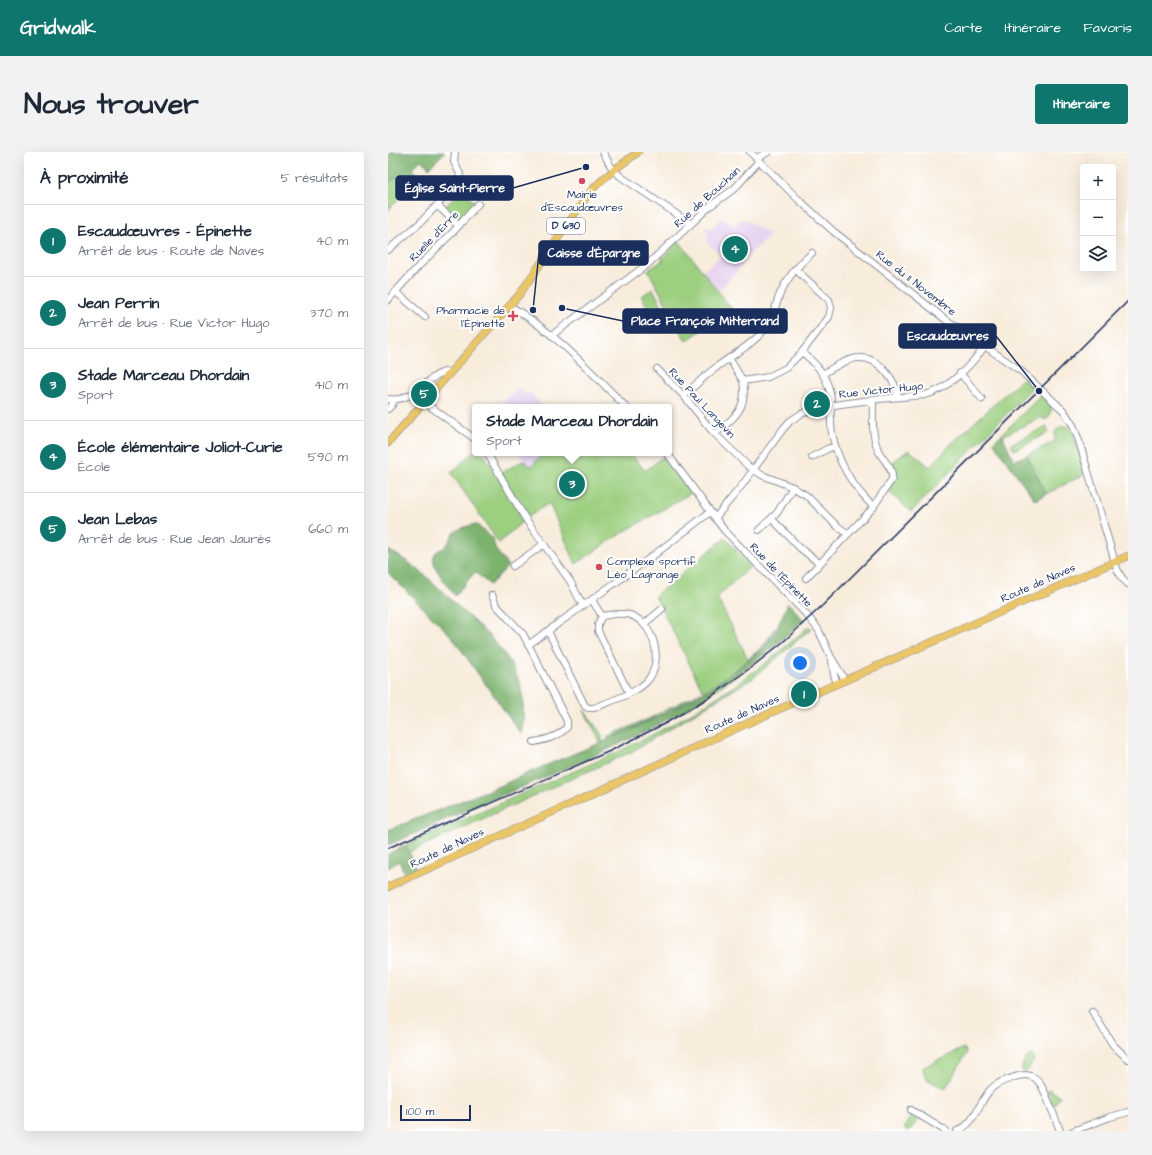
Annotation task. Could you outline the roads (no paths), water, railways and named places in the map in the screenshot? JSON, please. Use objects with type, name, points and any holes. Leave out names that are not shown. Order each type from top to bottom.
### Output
[{"type":"main road","name":"D 630","points":[[388,443],[510,306],[588,195],[602,179],[638,152]]},
{"type":"main road","name":"Route de Naves","points":[[388,887],[837,683],[1128,556]]},
{"type":"street","points":[[388,250],[420,223],[456,186],[460,179],[454,160],[455,152]]},
{"type":"street","points":[[603,152],[613,170],[620,176],[691,224]]},
{"type":"street","name":"Rue du 11 Novembre","points":[[750,152],[833,231],[936,313],[1018,368],[1060,406],[1070,419],[1081,446],[1114,562],[1120,574],[1128,584]]},
{"type":"street","points":[[758,160],[768,152]]},
{"type":"street","name":"Rue de Bouchain","points":[[552,335],[648,264],[709,207],[737,186],[758,160]]},
{"type":"street","name":"Ruelle d'Erre","points":[[388,300],[478,204]]},
{"type":"street","points":[[437,205],[459,226]]},
{"type":"street","points":[[684,396],[707,374],[754,341],[765,329],[772,318],[785,283],[795,269],[812,253]]},
{"type":"street","points":[[743,381],[768,377],[789,365],[802,352],[828,320],[831,308],[830,302],[824,294],[795,269]]},
{"type":"street","points":[[396,292],[425,317]]},
{"type":"street","points":[[510,306],[552,335],[623,404]]},
{"type":"street","name":"Rue Victor Hugo","points":[[715,518],[754,470],[780,432],[790,422],[809,411],[831,405],[933,393],[960,374],[978,356],[985,346]]},
{"type":"street","points":[[802,352],[815,363],[823,374],[829,390],[831,427],[835,446],[842,463],[858,490],[874,507]]},
{"type":"street","points":[[714,434],[734,418],[740,410],[744,396],[743,381],[729,358]]},
{"type":"street","points":[[823,374],[848,360],[857,358],[868,359],[878,363],[886,372],[895,386],[898,397]]},
{"type":"street","name":"Rue Paul Langevin","points":[[657,369],[684,396],[714,434],[754,470],[793,487],[809,498],[836,525],[848,534]]},
{"type":"street","points":[[388,409],[392,405],[391,400],[400,400],[441,373],[450,372]]},
{"type":"street","points":[[960,374],[982,399]]},
{"type":"street","points":[[806,578],[874,507],[893,477],[893,473],[882,457],[875,443],[872,423],[873,399]]},
{"type":"street","points":[[424,402],[472,437]]},
{"type":"street","points":[[812,457],[835,446]]},
{"type":"street","points":[[489,456],[525,518],[570,581],[583,606]]},
{"type":"street","name":"Rue de l'Épinette","points":[[669,456],[727,534],[813,623],[819,631],[831,657],[845,680]]},
{"type":"street","points":[[759,530],[772,519],[793,487]]},
{"type":"street","points":[[528,645],[592,600],[710,512]]},
{"type":"street","points":[[772,519],[800,548],[819,563]]},
{"type":"street","points":[[514,566],[544,544]]},
{"type":"street","points":[[492,595],[496,606],[519,629],[568,724],[565,730],[546,739],[534,742]]},
{"type":"street","points":[[592,600],[602,616]]},
{"type":"street","points":[[644,624],[662,609]]},
{"type":"street","points":[[548,631],[585,706],[588,708],[594,708],[629,693],[644,684],[651,676],[655,666],[656,657],[655,646],[651,636],[644,624],[635,617],[626,614],[602,616]]},
{"type":"street","points":[[602,616],[598,624],[598,631],[629,693]]},
{"type":"street","name":"Rue de l'Épinette","points":[[831,657],[837,683]]},
{"type":"street","points":[[1092,1011],[1113,1045],[1128,1059]]},
{"type":"street","points":[[957,1131],[965,1127],[969,1122],[991,1088],[999,1083],[1022,1075],[1033,1077],[1041,1084],[1060,1131]]},
{"type":"street","points":[[911,1110],[946,1131]]},
{"type":"street","points":[[1073,1131],[1128,1112]]},
{"type":"railway","points":[[388,848],[610,751],[666,723],[713,695],[753,666],[783,642],[823,605],[1128,301]]},
{"type":"place","name":"Église Saint-Pierre","points":[[586,167]]},
{"type":"place","name":"Mairie d'Escaudœuvres","points":[[582,181]]},
{"type":"place","name":"École élémentaire Joliot-Curie","points":[[735,249]]},
{"type":"place","name":"Place François Mitterrand","points":[[562,308]]},
{"type":"place","name":"Caisse d'Épargne","points":[[533,310]]},
{"type":"place","name":"Pharmacie de l'Épinette","points":[[513,316]]},
{"type":"place","name":"Escaudœuvres","points":[[1039,391]]},
{"type":"place","name":"Jean Lebas","points":[[424,394]]},
{"type":"place","name":"Jean Perrin","points":[[817,404]]},
{"type":"place","name":"Stade Marceau Dhordain","points":[[572,484]]},
{"type":"place","name":"Complexe sportif Léo Lagrange","points":[[599,567]]},
{"type":"place","name":"Escaudœuvres – Épinette","points":[[804,694]]}]
